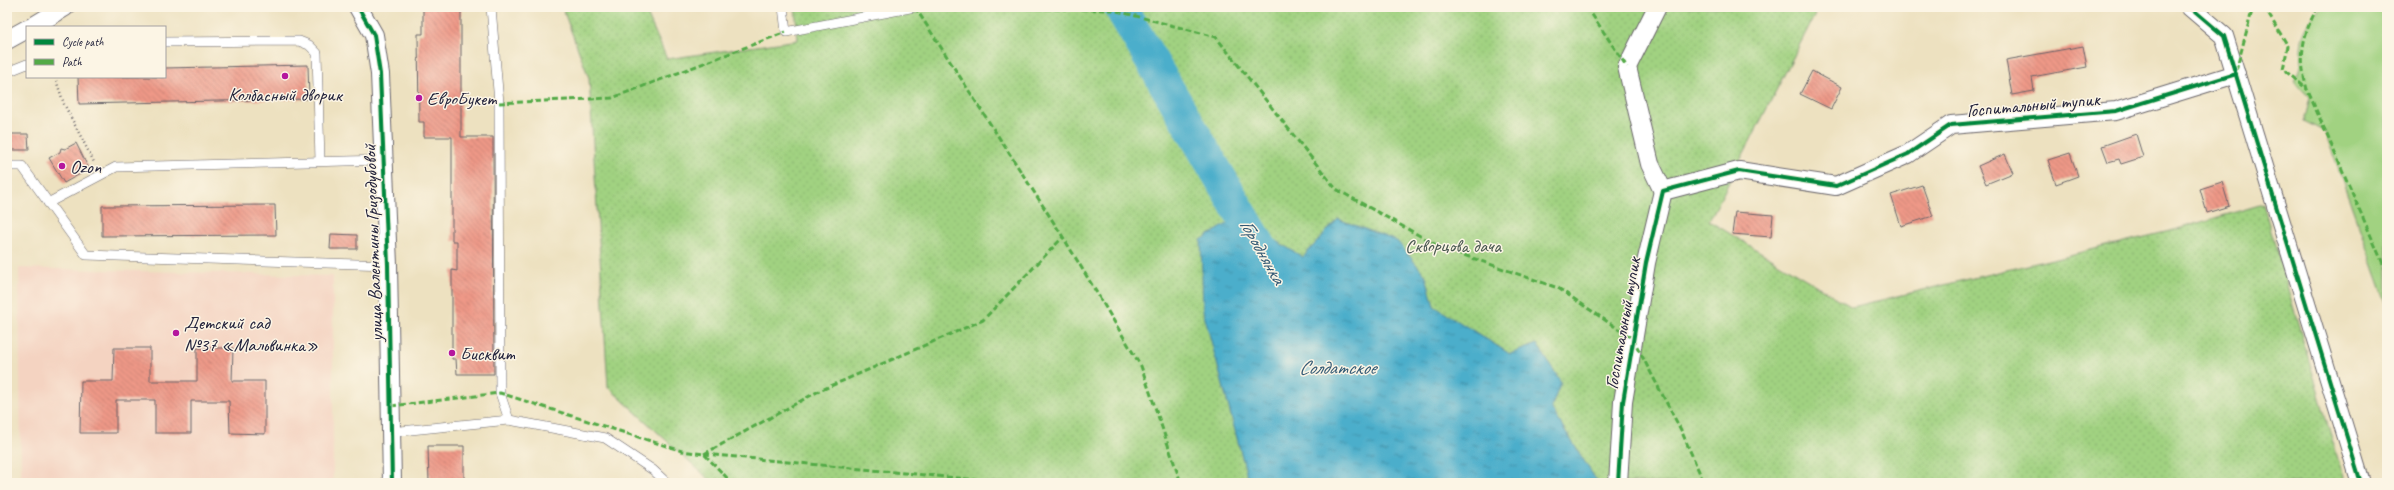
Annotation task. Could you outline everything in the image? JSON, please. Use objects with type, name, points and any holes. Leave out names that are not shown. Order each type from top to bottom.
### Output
[{"type":"street","name":"улица Валентины Гризодубовой","points":[[358,7],[374,35],[380,74],[388,265],[392,483]]},
{"type":"street","points":[[1657,7],[1627,68],[1650,164],[1663,191]]},
{"type":"street","points":[[2190,7],[2224,36],[2362,483]]},
{"type":"street","points":[[34,26],[61,9]]},
{"type":"street","points":[[7,40],[26,30]]},
{"type":"street","name":"Госпитальный тупик","points":[[1618,483],[1623,402],[1646,263],[1663,191],[1739,171],[1836,186],[1908,154],[1951,125],[2116,110],[2236,74]]},
{"type":"lane","points":[[491,7],[499,103],[500,393],[509,420]]},
{"type":"lane","points":[[783,7],[786,32],[915,7]]},
{"type":"lane","points":[[166,42],[299,41],[310,45],[317,53],[320,161]]},
{"type":"lane","points":[[7,72],[26,64]]},
{"type":"lane","points":[[48,203],[116,167],[384,160]]},
{"type":"lane","points":[[7,166],[22,166],[86,255],[388,265]]},
{"type":"lane","points":[[392,432],[509,420],[605,438],[653,470],[667,483]]},
{"type":"path","points":[[55,78],[64,104],[101,175]]},
{"type":"shaded area","name":"Детский сад №37 «Мальвинка»","points":[[19,268],[333,276],[333,483],[21,483]]},
{"type":"green space","name":"Скворцова дача","points":[[562,7],[644,7],[667,59],[798,40],[795,7],[1819,7],[1709,221],[1852,307],[2174,230],[2263,204],[2345,483],[713,483],[608,387],[589,78]]},
{"type":"green space","points":[[2321,7],[2387,7],[2387,305],[2325,132],[2304,121],[2310,97],[2294,80],[2300,65],[2301,46],[2304,31]]},
{"type":"water","name":"Солдатское","points":[[1237,218],[1303,257],[1338,219],[1397,241],[1426,276],[1434,306],[1510,354],[1537,344],[1561,382],[1551,408],[1598,483],[1249,483],[1203,311],[1201,240]]},
{"type":"building","points":[[423,7],[461,7],[461,137],[493,137],[494,374],[457,374],[456,359],[452,359],[452,270],[457,271],[457,241],[452,241],[452,137],[424,137],[424,122],[419,122],[418,34],[423,34]]},
{"type":"building","points":[[2083,46],[2087,67],[2032,77],[2034,91],[2012,95],[2006,60]]},
{"type":"building","points":[[308,65],[309,99],[79,104],[78,78],[166,78],[166,68]]},
{"type":"building","points":[[1812,71],[1842,87],[1831,109],[1800,94]]},
{"type":"building","points":[[7,134],[28,134],[29,150],[7,150]]},
{"type":"building","points":[[2136,134],[2143,157],[2121,164],[2119,159],[2108,162],[2102,146]]},
{"type":"building","points":[[76,143],[89,169],[64,183],[49,158],[60,152],[61,148],[65,149]]},
{"type":"building","points":[[2070,153],[2078,176],[2056,184],[2048,160]]},
{"type":"building","points":[[2005,154],[2013,173],[1986,184],[1978,166]]},
{"type":"building","points":[[2222,182],[2229,206],[2207,213],[2200,189]]},
{"type":"building","points":[[1922,185],[1933,216],[1901,226],[1891,195]]},
{"type":"building","points":[[275,205],[276,235],[102,236],[102,206]]},
{"type":"building","points":[[1735,212],[1773,215],[1771,237],[1732,234]]},
{"type":"building","points":[[331,234],[357,235],[357,249],[330,249]]},
{"type":"building","points":[[114,348],[150,348],[150,381],[197,381],[197,348],[233,348],[232,381],[265,381],[265,434],[230,433],[229,401],[191,401],[191,433],[155,433],[155,400],[116,400],[116,433],[80,433],[81,381],[113,381]]},
{"type":"building","points":[[428,446],[464,446],[464,483],[429,483]]},
{"type":"waterway","name":"Городнянка","points":[[1120,7],[1270,263]]},
{"type":"marked path","points":[[915,7],[1063,237],[1141,366],[1181,483]]},
{"type":"marked path","points":[[919,7],[1113,10],[1216,37],[1336,189],[1438,246],[1558,288],[1633,339],[1681,430],[1704,483]]},
{"type":"marked path","points":[[1587,7],[1627,67]]},
{"type":"marked path","points":[[2236,71],[2253,7]]},
{"type":"marked path","points":[[2264,7],[2288,46],[2283,69],[2307,89]]},
{"type":"marked path","points":[[2318,7],[2308,27],[2303,47],[2302,57],[2304,78],[2307,89],[2387,273]]},
{"type":"marked path","points":[[499,103],[612,98],[786,32]]},
{"type":"marked path","points":[[704,454],[817,392],[983,320],[1063,237]]},
{"type":"marked path","points":[[391,406],[500,393],[682,451],[704,454],[732,483]]},
{"type":"marked path","points":[[704,454],[1010,483]]},
{"type":"cycle path","points":[[358,7],[374,35],[380,74],[388,265],[392,483]]},
{"type":"cycle path","points":[[2190,7],[2224,36],[2361,483]]},
{"type":"cycle path","points":[[1618,483],[1623,402],[1646,263],[1663,191],[1739,171],[1836,186],[1908,154],[1951,125],[2116,111],[2236,74]]},
{"type":"place","name":"Колбасный дворик","points":[[285,76]]},
{"type":"place","name":"ЕвроБукет","points":[[419,98]]},
{"type":"place","name":"Ozon","points":[[62,166]]},
{"type":"place","name":"Детский сад №37 «Мальвинка»","points":[[176,333]]},
{"type":"place","name":"Бисквит","points":[[452,353]]}]
